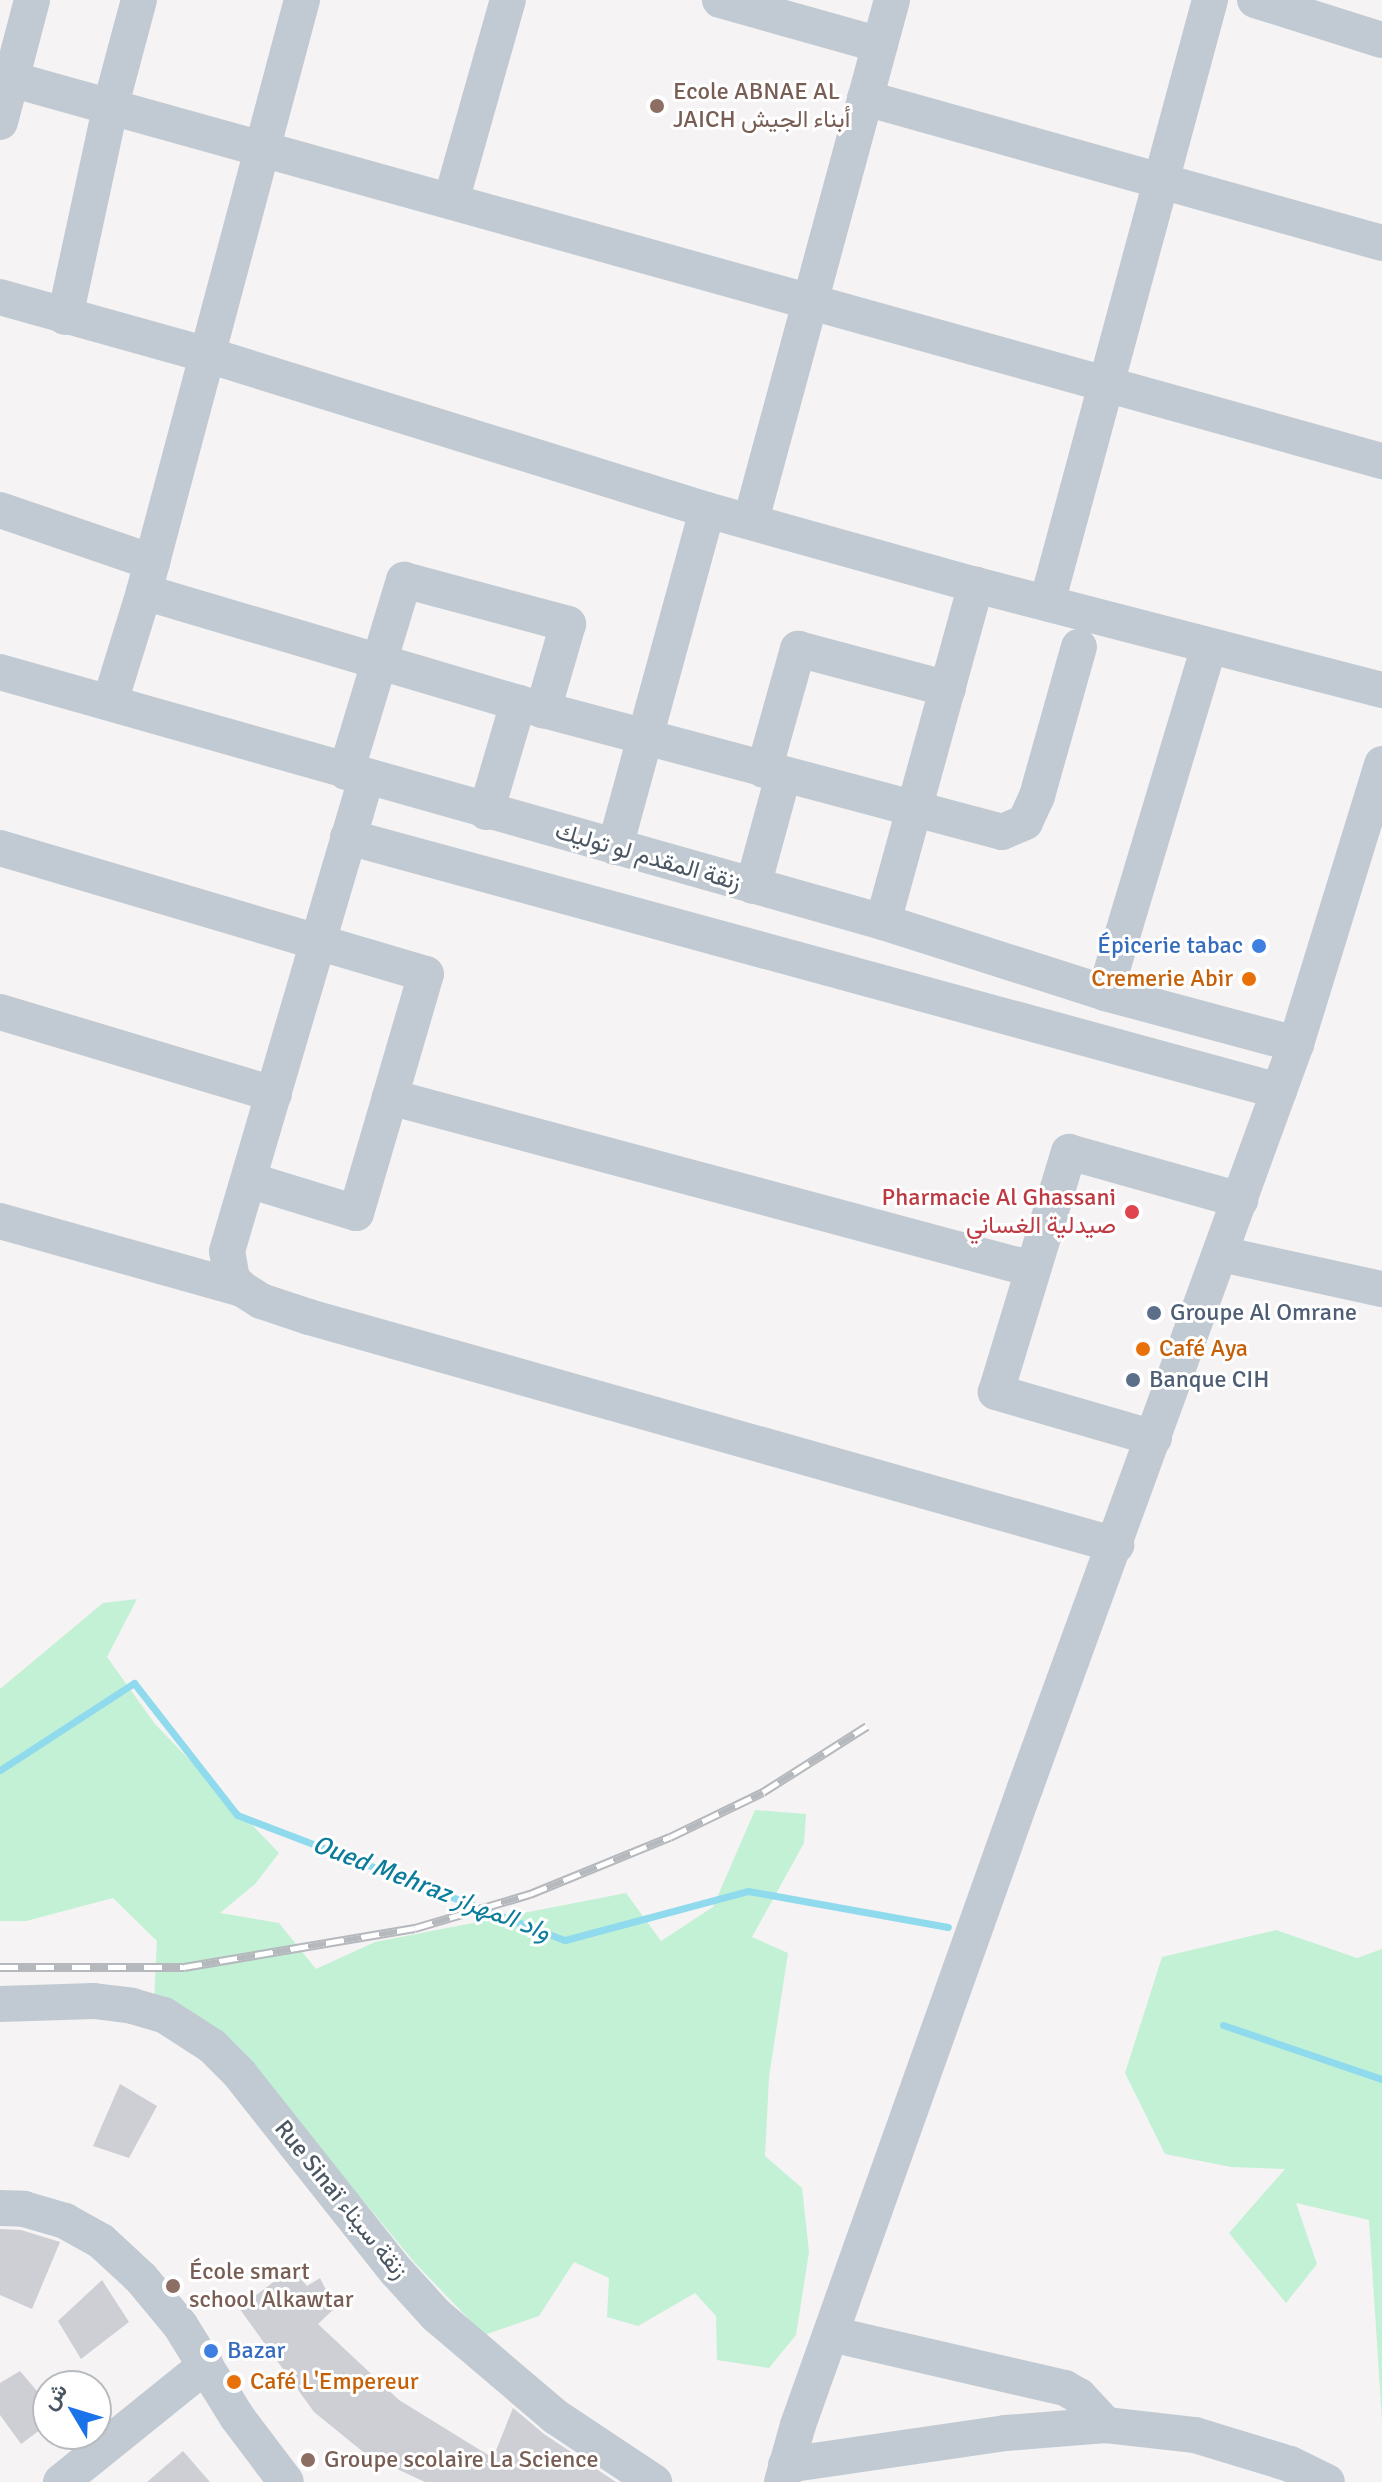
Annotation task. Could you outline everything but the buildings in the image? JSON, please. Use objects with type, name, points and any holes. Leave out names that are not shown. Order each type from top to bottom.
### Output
[{"type":"street","points":[[0,122],[5,78],[32,0]]},
{"type":"street","points":[[65,317],[110,108],[139,0]]},
{"type":"street","points":[[110,702],[148,577],[302,0]]},
{"type":"street","points":[[451,201],[508,0]]},
{"type":"street","points":[[720,0],[880,45]]},
{"type":"street","points":[[751,520],[892,0]]},
{"type":"street","points":[[1047,603],[1210,0]]},
{"type":"street","points":[[1255,0],[1382,40]]},
{"type":"street","points":[[5,78],[1382,461]]},
{"type":"street","points":[[865,98],[1382,243]]},
{"type":"street","points":[[0,297],[208,355],[707,510],[976,585],[1382,690]]},
{"type":"street","points":[[0,510],[148,577],[378,664],[1002,832],[1025,822],[1037,796],[1079,647]]},
{"type":"street","points":[[615,847],[707,510]]},
{"type":"street","points":[[486,812],[568,624],[404,580],[378,664],[356,775],[348,837],[227,1251],[232,1279],[261,1301],[309,1317],[1116,1545]]},
{"type":"street","points":[[883,922],[976,585]]},
{"type":"street","points":[[1105,993],[1209,646]]},
{"type":"street","points":[[753,886],[798,649],[948,689]]},
{"type":"street","name":"زنقة المقدم لو توليك","points":[[0,672],[883,922],[1105,993],[1296,1044]]},
{"type":"street","points":[[1327,2482],[1290,2464],[1195,2435],[1106,2425],[1006,2433],[784,2473],[1020,1802],[1296,1044],[1382,764]]},
{"type":"street","points":[[348,837],[1279,1091]]},
{"type":"street","points":[[0,848],[426,974],[356,1213],[249,1180]]},
{"type":"street","points":[[0,1012],[274,1094]]},
{"type":"street","points":[[390,1097],[1032,1269]]},
{"type":"street","points":[[1154,1438],[996,1392],[1069,1152],[1240,1200]]},
{"type":"street","points":[[0,1221],[242,1289]]},
{"type":"street","points":[[1221,1254],[1382,1289]]},
{"type":"street","name":"Rue Sinaï زنقة سيناء","points":[[0,2004],[94,2001],[132,2006],[164,2015],[212,2046],[239,2073],[397,2272],[436,2315],[556,2417],[654,2482]]},
{"type":"street","points":[[0,2208],[24,2209],[65,2221],[101,2241],[141,2278],[206,2365],[237,2417],[286,2482]]},
{"type":"street","points":[[831,2334],[1065,2388],[1079,2396],[1106,2425]]},
{"type":"street","points":[[61,2482],[206,2365]]},
{"type":"green space","points":[[137,1599],[107,1657],[155,1724],[279,1853],[255,1884],[220,1913],[279,1923],[316,1969],[375,1942],[626,1893],[661,1941],[713,1907],[755,1810],[806,1814],[804,1843],[752,1937],[788,1953],[769,2077],[765,2156],[802,2188],[809,2252],[796,2335],[769,2368],[717,2360],[716,2316],[695,2293],[638,2326],[607,2317],[609,2278],[574,2262],[539,2316],[484,2335],[415,2263],[361,2198],[154,2003],[157,1941],[113,1898],[26,1921],[0,1921],[0,1689],[103,1603]]},
{"type":"green space","points":[[1276,1930],[1357,1958],[1382,1949],[1382,2420],[1369,2220],[1296,2203],[1317,2264],[1286,2303],[1229,2233],[1285,2169],[1231,2167],[1165,2154],[1125,2073],[1162,1957]]},
{"type":"waterway","name":"Oued Mehraz واد المهراز","points":[[0,1770],[134,1683],[237,1815],[565,1940],[748,1891],[948,1927]]},
{"type":"waterway","points":[[1223,2025],[1382,2079]]},
{"type":"railway","points":[[0,1967],[184,1967],[415,1928],[530,1894],[670,1837],[763,1792],[867,1726]]},
{"type":"place","name":"Ecole ABNAE AL JAICH أبناء الجيش","points":[[657,106]]},
{"type":"place","name":"Épicerie tabac","points":[[1259,946]]},
{"type":"place","name":"Cremerie Abir","points":[[1249,979]]},
{"type":"place","name":"Pharmacie Al Ghassani صيدلية الغساني","points":[[1132,1212]]},
{"type":"place","name":"Groupe Al Omrane","points":[[1154,1313]]},
{"type":"place","name":"Café Aya","points":[[1143,1349]]},
{"type":"place","name":"Banque CIH","points":[[1133,1380]]},
{"type":"place","name":"École smart school Alkawtar","points":[[173,2286]]},
{"type":"place","name":"Bazar","points":[[211,2351]]},
{"type":"place","name":"Café L'Empereur","points":[[234,2382]]},
{"type":"place","name":"Groupe scolaire La Science","points":[[308,2460]]}]
